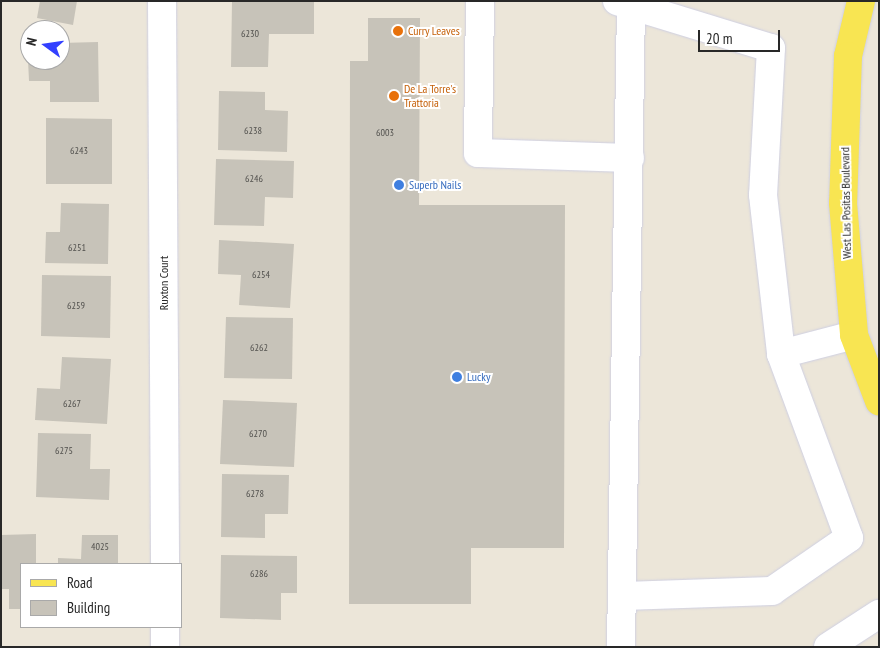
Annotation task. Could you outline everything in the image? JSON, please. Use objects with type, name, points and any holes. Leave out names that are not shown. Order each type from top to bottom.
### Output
[{"type":"main road","name":"West Las Positas Boulevard","points":[[861,1],[848,56],[843,202],[854,334],[879,401]]},
{"type":"street","name":"Ruxton Court","points":[[162,1],[165,563]]},
{"type":"street","points":[[480,1],[478,153],[630,158]]},
{"type":"street","points":[[621,647],[630,158],[624,4],[771,48],[763,194],[782,354],[849,538],[772,591],[623,596]]},
{"type":"street","points":[[782,354],[854,334]]},
{"type":"street","points":[[829,647],[879,614]]},
{"type":"street","points":[[165,628],[165,647]]},
{"type":"building","points":[[40,1],[77,1],[73,25],[70,24],[70,20],[37,18]]},
{"type":"building","points":[[232,1],[314,1],[314,34],[269,34],[268,67],[231,67]]},
{"type":"building","name":"Lucky","points":[[368,18],[420,18],[419,205],[565,205],[564,548],[471,548],[471,604],[349,604],[350,61],[368,61]]},
{"type":"building","points":[[98,42],[99,102],[50,102],[50,81],[29,81],[28,70],[70,70],[70,43]]},
{"type":"building","points":[[219,91],[265,92],[265,110],[288,111],[287,152],[218,150]]},
{"type":"building","points":[[46,118],[112,119],[112,184],[46,184]]},
{"type":"building","points":[[216,159],[294,161],[293,198],[265,197],[264,226],[214,225]]},
{"type":"building","points":[[61,203],[109,204],[108,264],[45,263],[46,232],[60,232]]},
{"type":"building","points":[[219,240],[294,244],[290,308],[239,305],[241,275],[218,274]]},
{"type":"building","points":[[42,275],[111,276],[110,338],[41,336]]},
{"type":"building","points":[[226,317],[293,318],[292,379],[224,378]]},
{"type":"building","points":[[62,357],[111,359],[107,424],[35,420],[37,388],[60,389]]},
{"type":"building","points":[[223,400],[297,403],[294,467],[220,464]]},
{"type":"building","points":[[38,433],[91,434],[90,469],[110,469],[109,500],[36,497]]},
{"type":"building","points":[[222,474],[289,475],[288,514],[265,514],[265,538],[221,537]]},
{"type":"building","points":[[36,534],[36,563],[20,563],[20,609],[9,609],[9,589],[1,589],[1,535]]},
{"type":"building","points":[[82,535],[118,535],[118,563],[58,563],[58,558],[81,559]]},
{"type":"building","points":[[221,555],[297,556],[297,593],[281,593],[281,620],[220,618]]},
{"type":"place","name":"Curry Leaves","points":[[398,31]]},
{"type":"place","name":"De La Torre's Trattoria","points":[[394,96]]},
{"type":"place","name":"Superb Nails","points":[[399,185]]},
{"type":"place","name":"Lucky","points":[[457,377]]}]
